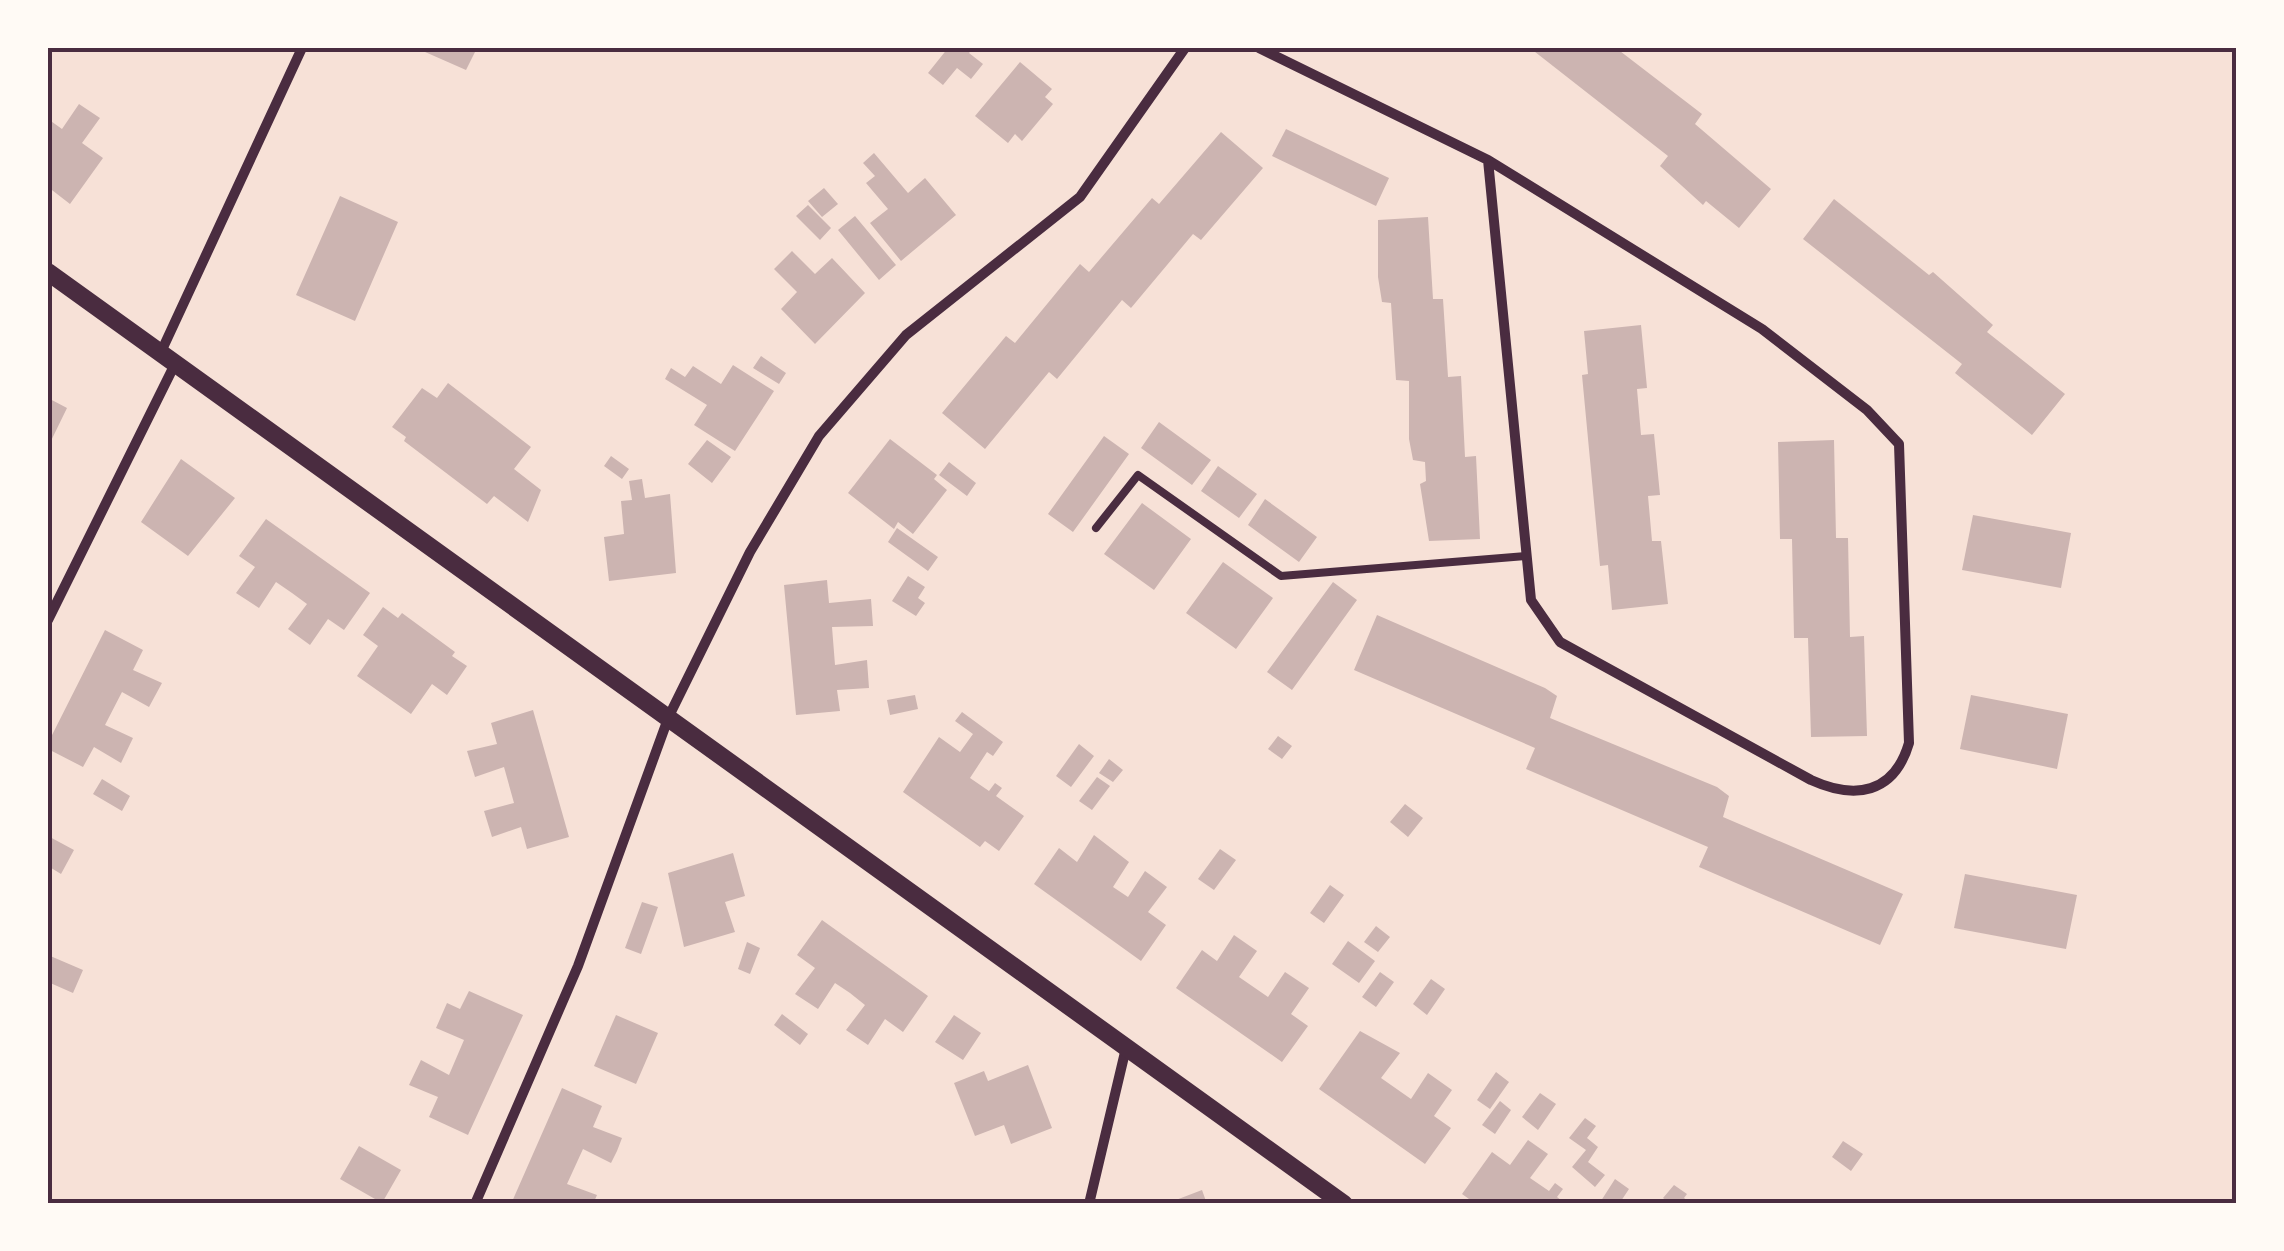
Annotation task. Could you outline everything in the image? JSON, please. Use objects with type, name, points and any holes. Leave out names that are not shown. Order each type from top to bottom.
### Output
[{"type":"street","points":[[48,620],[302,48]]},
{"type":"street","points":[[475,1204],[578,966],[669,716],[750,552],[819,436],[906,335],[1080,198],[1185,48]]},
{"type":"street","points":[[1259,48],[1488,160],[1762,329],[1867,410],[1899,444],[1908,742],[1903,761],[1893,776],[1858,794],[1835,791],[1560,642],[1536,613],[1526,556],[1488,160]]},
{"type":"street","points":[[48,272],[1344,1204]]},
{"type":"street","points":[[1089,1204],[1126,1048]]},
{"type":"lane","points":[[1096,528],[1138,474],[1282,576],[1526,556]]},
{"type":"building","points":[[416,48],[477,48],[466,70]]},
{"type":"building","points":[[948,48],[973,48],[969,53],[983,64],[971,79],[957,68],[943,85],[928,73]]},
{"type":"building","points":[[1530,48],[1616,48],[1702,114],[1695,124],[1771,189],[1739,228],[1706,201],[1703,205],[1660,166],[1668,156]]},
{"type":"building","points":[[1020,62],[1052,89],[1045,97],[1053,104],[1022,141],[1015,134],[1008,143],[975,116]]},
{"type":"building","points":[[79,104],[100,118],[82,143],[103,158],[70,204],[48,187],[48,119],[62,129]]},
{"type":"building","points":[[1286,129],[1389,178],[1376,206],[1272,156]]},
{"type":"building","points":[[1221,132],[1263,168],[1201,240],[1193,234],[1131,308],[1122,300],[1057,379],[1049,372],[985,449],[942,413],[1006,336],[1015,343],[1080,264],[1089,272],[1152,198],[1159,204]]},
{"type":"building","points":[[874,153],[908,193],[925,178],[956,215],[901,261],[870,223],[888,209],[866,183],[875,176],[863,163]]},
{"type":"building","points":[[824,188],[838,204],[822,217],[808,201]]},
{"type":"building","points":[[340,196],[398,222],[355,321],[296,295]]},
{"type":"building","points":[[1834,199],[1929,275],[1933,272],[1993,325],[1987,332],[2065,394],[2032,435],[1955,373],[1962,364],[1803,239]]},
{"type":"building","points":[[808,205],[831,228],[820,240],[796,216]]},
{"type":"building","points":[[855,216],[896,265],[879,280],[838,230]]},
{"type":"building","points":[[1428,217],[1433,299],[1443,299],[1448,377],[1461,376],[1465,457],[1476,456],[1480,539],[1429,541],[1420,484],[1426,481],[1425,462],[1413,460],[1409,381],[1396,380],[1391,303],[1382,302],[1378,220]]},
{"type":"building","points":[[792,251],[815,274],[832,258],[865,293],[815,344],[781,309],[797,292],[774,269]]},
{"type":"building","points":[[1641,325],[1647,388],[1637,389],[1641,435],[1654,434],[1660,495],[1648,496],[1652,541],[1661,541],[1668,604],[1612,610],[1608,565],[1600,566],[1582,375],[1588,374],[1584,331]]},
{"type":"building","points":[[761,356],[786,373],[779,384],[753,368]]},
{"type":"building","points":[[733,365],[774,391],[735,451],[694,425],[707,405],[665,379],[671,368],[685,377],[693,366],[721,384]]},
{"type":"building","points":[[448,383],[531,447],[514,469],[541,490],[528,522],[494,496],[487,504],[404,441],[406,437],[392,427],[422,388],[437,398]]},
{"type":"building","points":[[48,398],[67,408],[48,447]]},
{"type":"building","points":[[1159,422],[1211,460],[1192,485],[1141,448]]},
{"type":"building","points":[[1104,436],[1129,454],[1073,532],[1048,514]]},
{"type":"building","points":[[890,439],[937,475],[934,479],[947,490],[913,534],[898,522],[894,529],[848,493]]},
{"type":"building","points":[[707,440],[731,457],[712,483],[688,464]]},
{"type":"building","points":[[1834,440],[1836,538],[1848,538],[1850,637],[1864,636],[1867,736],[1811,737],[1808,638],[1794,638],[1792,539],[1780,539],[1778,442]]},
{"type":"building","points":[[611,456],[629,469],[622,479],[604,466]]},
{"type":"building","points":[[181,459],[235,498],[188,556],[141,522]]},
{"type":"building","points":[[949,462],[976,483],[967,496],[939,475]]},
{"type":"building","points":[[1218,466],[1257,494],[1239,518],[1201,491]]},
{"type":"building","points":[[642,479],[645,498],[670,494],[676,573],[609,581],[604,537],[624,534],[621,501],[632,500],[629,481]]},
{"type":"building","points":[[1265,499],[1317,537],[1299,562],[1248,525]]},
{"type":"building","points":[[1142,503],[1191,539],[1154,590],[1104,554]]},
{"type":"building","points":[[1973,515],[2071,533],[2061,588],[1962,570]]},
{"type":"building","points":[[266,519],[370,593],[344,630],[328,619],[310,645],[288,629],[307,604],[292,593],[276,582],[259,608],[236,593],[255,567],[239,556]]},
{"type":"building","points":[[897,528],[938,557],[928,571],[888,542]]},
{"type":"building","points":[[1223,562],[1273,598],[1236,649],[1186,613]]},
{"type":"building","points":[[908,576],[925,587],[918,598],[925,603],[916,616],[892,601]]},
{"type":"building","points":[[827,580],[829,603],[871,599],[873,626],[832,627],[835,665],[867,660],[869,688],[837,690],[840,711],[796,715],[784,585]]},
{"type":"building","points":[[1333,582],[1357,600],[1292,690],[1267,672]]},
{"type":"building","points":[[383,607],[398,618],[402,613],[455,652],[452,656],[467,666],[447,695],[432,684],[411,714],[357,676],[378,646],[363,635]]},
{"type":"building","points":[[1377,615],[1545,688],[1557,696],[1550,718],[1717,787],[1729,796],[1723,817],[1903,894],[1880,945],[1699,867],[1708,847],[1526,769],[1535,748],[1354,670]]},
{"type":"building","points":[[105,630],[143,650],[133,670],[162,683],[149,707],[122,692],[105,725],[133,738],[121,763],[94,747],[83,767],[48,749],[48,743]]},
{"type":"building","points":[[915,695],[918,709],[890,715],[887,700]]},
{"type":"building","points":[[1971,695],[2068,714],[2057,769],[1960,749]]},
{"type":"building","points":[[533,710],[569,837],[527,849],[521,827],[492,837],[484,811],[514,803],[504,767],[475,777],[467,751],[497,744],[491,723]]},
{"type":"building","points":[[962,712],[1003,742],[993,756],[987,752],[970,778],[989,791],[995,783],[1002,788],[996,796],[1024,816],[999,851],[985,841],[980,847],[903,792],[939,737],[960,752],[973,734],[955,721]]},
{"type":"building","points":[[1278,736],[1292,746],[1282,759],[1268,749]]},
{"type":"building","points":[[1079,744],[1094,756],[1071,787],[1056,776]]},
{"type":"building","points":[[1109,759],[1123,770],[1113,782],[1099,773]]},
{"type":"building","points":[[1097,777],[1110,786],[1092,810],[1079,801]]},
{"type":"building","points":[[102,779],[130,796],[122,811],[93,794]]},
{"type":"building","points":[[1405,804],[1423,818],[1408,837],[1390,822]]},
{"type":"building","points":[[1094,835],[1129,862],[1113,887],[1128,897],[1145,871],[1167,887],[1148,912],[1166,925],[1141,961],[1034,884],[1059,848],[1077,862]]},
{"type":"building","points":[[48,836],[74,850],[61,874],[48,866]]},
{"type":"building","points":[[1220,849],[1236,860],[1214,890],[1198,879]]},
{"type":"building","points":[[733,853],[745,896],[725,902],[735,932],[684,947],[668,873]]},
{"type":"building","points":[[1965,874],[2077,895],[2066,949],[1954,928]]},
{"type":"building","points":[[1330,885],[1344,895],[1324,923],[1310,913]]},
{"type":"building","points":[[642,902],[658,907],[641,954],[625,948]]},
{"type":"building","points":[[822,920],[928,996],[903,1032],[885,1019],[868,1045],[846,1030],[865,1005],[850,993],[835,983],[818,1009],[795,994],[815,968],[797,955]]},
{"type":"building","points":[[1376,926],[1390,937],[1378,952],[1364,942]]},
{"type":"building","points":[[1234,935],[1257,951],[1239,977],[1268,997],[1285,972],[1309,988],[1291,1014],[1308,1026],[1282,1062],[1176,988],[1202,950],[1217,961]]},
{"type":"building","points":[[1348,941],[1375,961],[1359,983],[1332,964]]},
{"type":"building","points":[[747,942],[760,948],[750,974],[738,969]]},
{"type":"building","points":[[48,955],[83,970],[73,993],[48,982]]},
{"type":"building","points":[[1380,972],[1394,982],[1376,1007],[1362,997]]},
{"type":"building","points":[[1431,979],[1445,989],[1427,1015],[1413,1004]]},
{"type":"building","points":[[469,991],[523,1015],[468,1135],[429,1117],[438,1097],[409,1085],[421,1060],[449,1075],[464,1040],[436,1028],[447,1003],[460,1009]]},
{"type":"building","points":[[782,1014],[808,1034],[800,1045],[774,1025]]},
{"type":"building","points":[[616,1015],[658,1033],[636,1084],[594,1066]]},
{"type":"building","points":[[954,1015],[981,1033],[963,1060],[935,1042]]},
{"type":"building","points":[[1360,1031],[1400,1053],[1381,1078],[1411,1099],[1428,1073],[1452,1090],[1434,1116],[1451,1128],[1425,1164],[1319,1089]]},
{"type":"building","points":[[1028,1065],[1052,1128],[1011,1144],[1004,1125],[975,1136],[954,1083],[984,1071],[988,1081]]},
{"type":"building","points":[[1496,1072],[1509,1082],[1490,1109],[1477,1100]]},
{"type":"building","points":[[562,1088],[602,1106],[593,1127],[622,1138],[617,1151],[611,1163],[583,1149],[567,1184],[597,1195],[593,1204],[511,1204]]},
{"type":"building","points":[[1540,1093],[1556,1104],[1538,1130],[1522,1117]]},
{"type":"building","points":[[1500,1101],[1511,1110],[1495,1134],[1482,1125]]},
{"type":"building","points":[[1585,1118],[1596,1126],[1587,1138],[1598,1147],[1588,1162],[1605,1175],[1595,1187],[1572,1167],[1586,1150],[1569,1138]]},
{"type":"building","points":[[1528,1140],[1548,1154],[1530,1178],[1549,1191],[1555,1183],[1563,1189],[1557,1197],[1566,1204],[1476,1204],[1462,1194],[1492,1152],[1510,1165]]},
{"type":"building","points":[[1843,1141],[1863,1154],[1851,1171],[1832,1157]]},
{"type":"building","points":[[359,1146],[401,1170],[382,1203],[340,1179]]},
{"type":"building","points":[[1615,1179],[1629,1189],[1619,1204],[1599,1204]]},
{"type":"building","points":[[1674,1185],[1687,1194],[1684,1198],[1692,1204],[1671,1204],[1663,1198]]},
{"type":"building","points":[[1202,1190],[1207,1204],[1168,1204],[1168,1203]]}]
